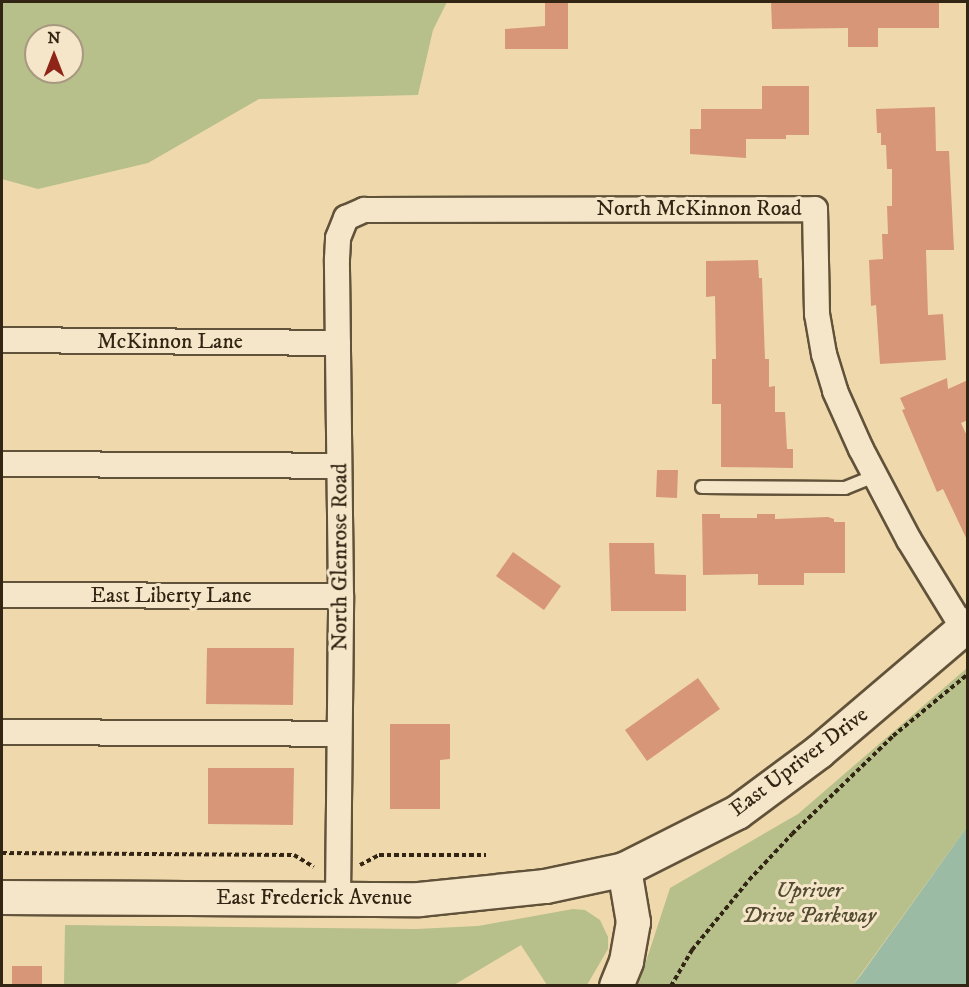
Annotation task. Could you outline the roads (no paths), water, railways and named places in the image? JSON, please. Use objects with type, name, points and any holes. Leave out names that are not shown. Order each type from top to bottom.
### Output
[{"type":"main road","name":"East Upriver Drive","points":[[624,868],[737,812],[819,751],[965,626]]},
{"type":"main road","name":"East Frederick Avenue","points":[[2,897],[419,899],[545,886],[624,868]]},
{"type":"main road","points":[[616,986],[626,961],[633,922],[624,868]]},
{"type":"street","name":"North McKinnon Road","points":[[346,218],[364,210],[815,209],[817,314],[824,354],[835,391],[875,476],[909,540],[965,626]]},
{"type":"street","name":"North Glenrose Road","points":[[338,898],[341,596],[337,259],[338,238],[346,218]]},
{"type":"street","name":"McKinnon Lane","points":[[2,340],[338,343]]},
{"type":"street","points":[[2,464],[339,466]]},
{"type":"street","name":"East Liberty Lane","points":[[2,595],[341,596]]},
{"type":"street","points":[[2,732],[339,734]]},
{"type":"lane","points":[[702,487],[845,488],[875,476]]},
{"type":"park label","name":"Upriver Drive Parkway","points":[[809,902]]}]
